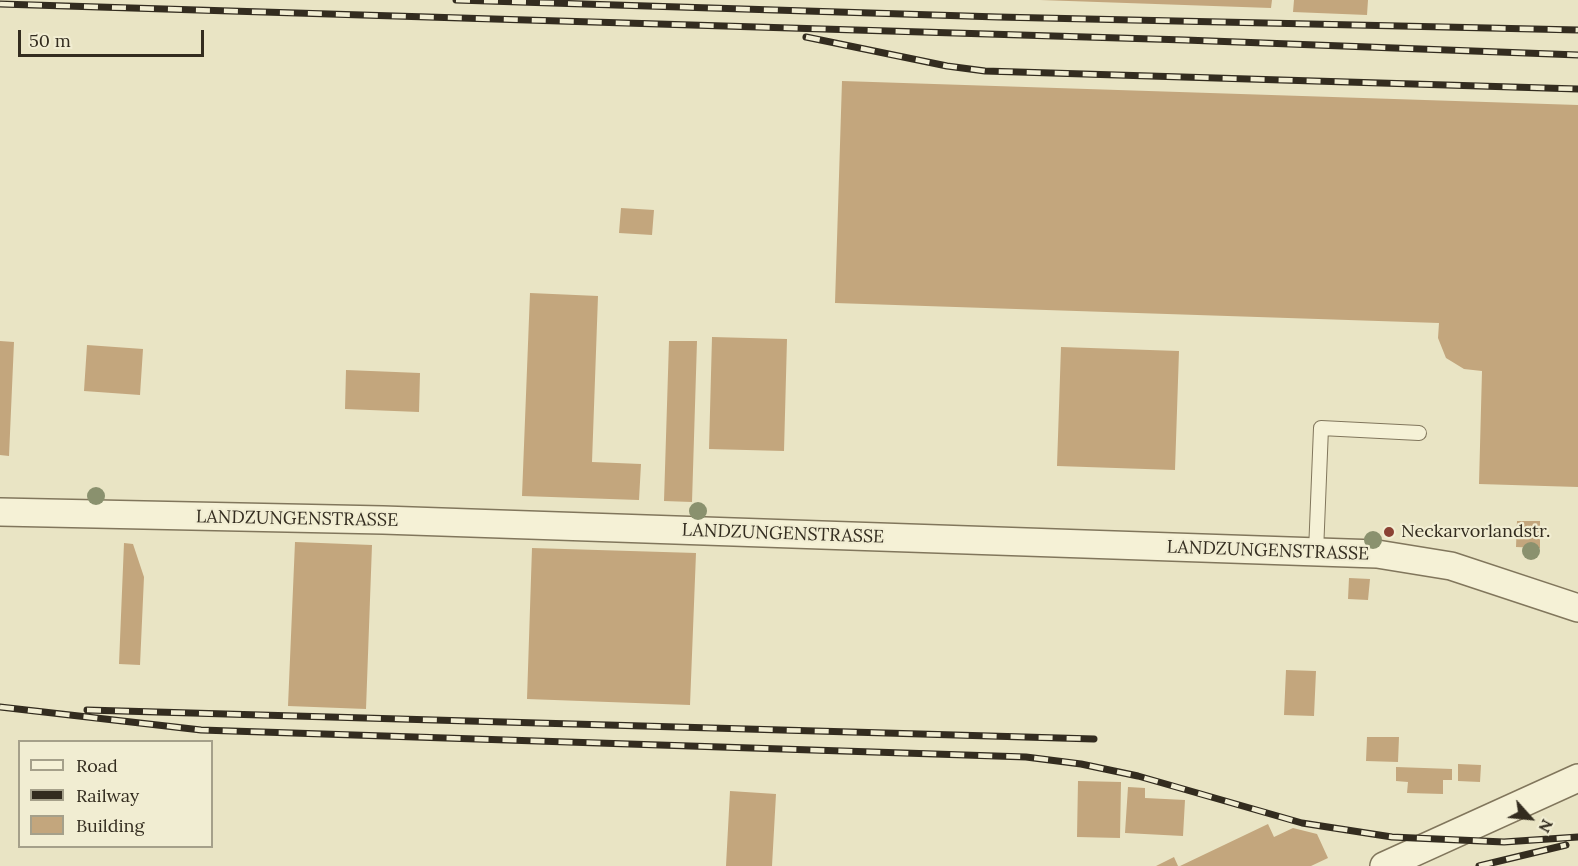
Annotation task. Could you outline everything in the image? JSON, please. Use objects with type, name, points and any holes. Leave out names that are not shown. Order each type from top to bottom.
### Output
[{"type":"street","name":"LANDZUNGENSTRASSE","points":[[0,512],[383,520],[1377,554],[1451,566],[1568,605],[1578,624]]},
{"type":"street","points":[[1384,866],[1578,778]]},
{"type":"lane","points":[[1316,552],[1321,428],[1419,433]]},
{"type":"building","points":[[1040,0],[1272,0],[1271,8]]},
{"type":"building","points":[[1294,0],[1368,0],[1367,15],[1293,12]]},
{"type":"building","points":[[842,81],[1578,105],[1578,487],[1479,484],[1482,371],[1464,369],[1446,358],[1438,338],[1439,323],[835,303]]},
{"type":"building","points":[[621,208],[654,210],[652,235],[619,233]]},
{"type":"building","points":[[530,293],[598,296],[592,462],[641,464],[639,500],[522,496]]},
{"type":"building","points":[[712,337],[787,339],[784,451],[709,449]]},
{"type":"building","points":[[0,341],[14,342],[9,456],[0,455]]},
{"type":"building","points":[[669,341],[697,341],[692,502],[664,501]]},
{"type":"building","points":[[87,345],[143,349],[140,395],[84,391]]},
{"type":"building","points":[[1061,347],[1179,351],[1175,470],[1057,466]]},
{"type":"building","points":[[346,370],[420,373],[419,412],[345,409]]},
{"type":"building","points":[[1517,521],[1540,521],[1540,548],[1516,547]]},
{"type":"building","points":[[295,542],[372,545],[366,709],[288,706]]},
{"type":"building","points":[[124,543],[133,544],[144,577],[140,665],[119,664]]},
{"type":"building","points":[[532,548],[696,553],[690,705],[527,699]]},
{"type":"building","points":[[1349,578],[1370,579],[1368,600],[1348,599]]},
{"type":"building","points":[[1286,670],[1316,671],[1314,716],[1284,715]]},
{"type":"building","points":[[1367,737],[1399,737],[1398,762],[1366,761]]},
{"type":"building","points":[[1458,764],[1481,765],[1480,782],[1458,781]]},
{"type":"building","points":[[1396,767],[1452,769],[1452,780],[1443,780],[1443,794],[1407,793],[1408,782],[1396,781]]},
{"type":"building","points":[[1078,781],[1121,782],[1120,838],[1077,837]]},
{"type":"building","points":[[1128,787],[1145,788],[1145,798],[1185,800],[1183,836],[1125,833]]},
{"type":"building","points":[[730,791],[776,794],[772,866],[726,866]]},
{"type":"building","points":[[1268,824],[1274,837],[1293,828],[1317,834],[1328,858],[1311,866],[1180,866]]},
{"type":"building","points":[[1174,857],[1178,866],[1156,866]]},
{"type":"railway","points":[[456,0],[998,17],[1578,30]]},
{"type":"railway","points":[[0,4],[1185,40],[1578,55]]},
{"type":"railway","points":[[806,37],[947,66],[985,71],[1578,89]]},
{"type":"railway","points":[[0,707],[201,730],[1026,757],[1081,764],[1138,776],[1302,823],[1392,837],[1504,842],[1578,837]]},
{"type":"railway","points":[[87,710],[1094,739]]},
{"type":"railway","points":[[1479,866],[1566,845]]},
{"type":"place","name":"Neckarvorlandstr.","points":[[1389,532]]}]
